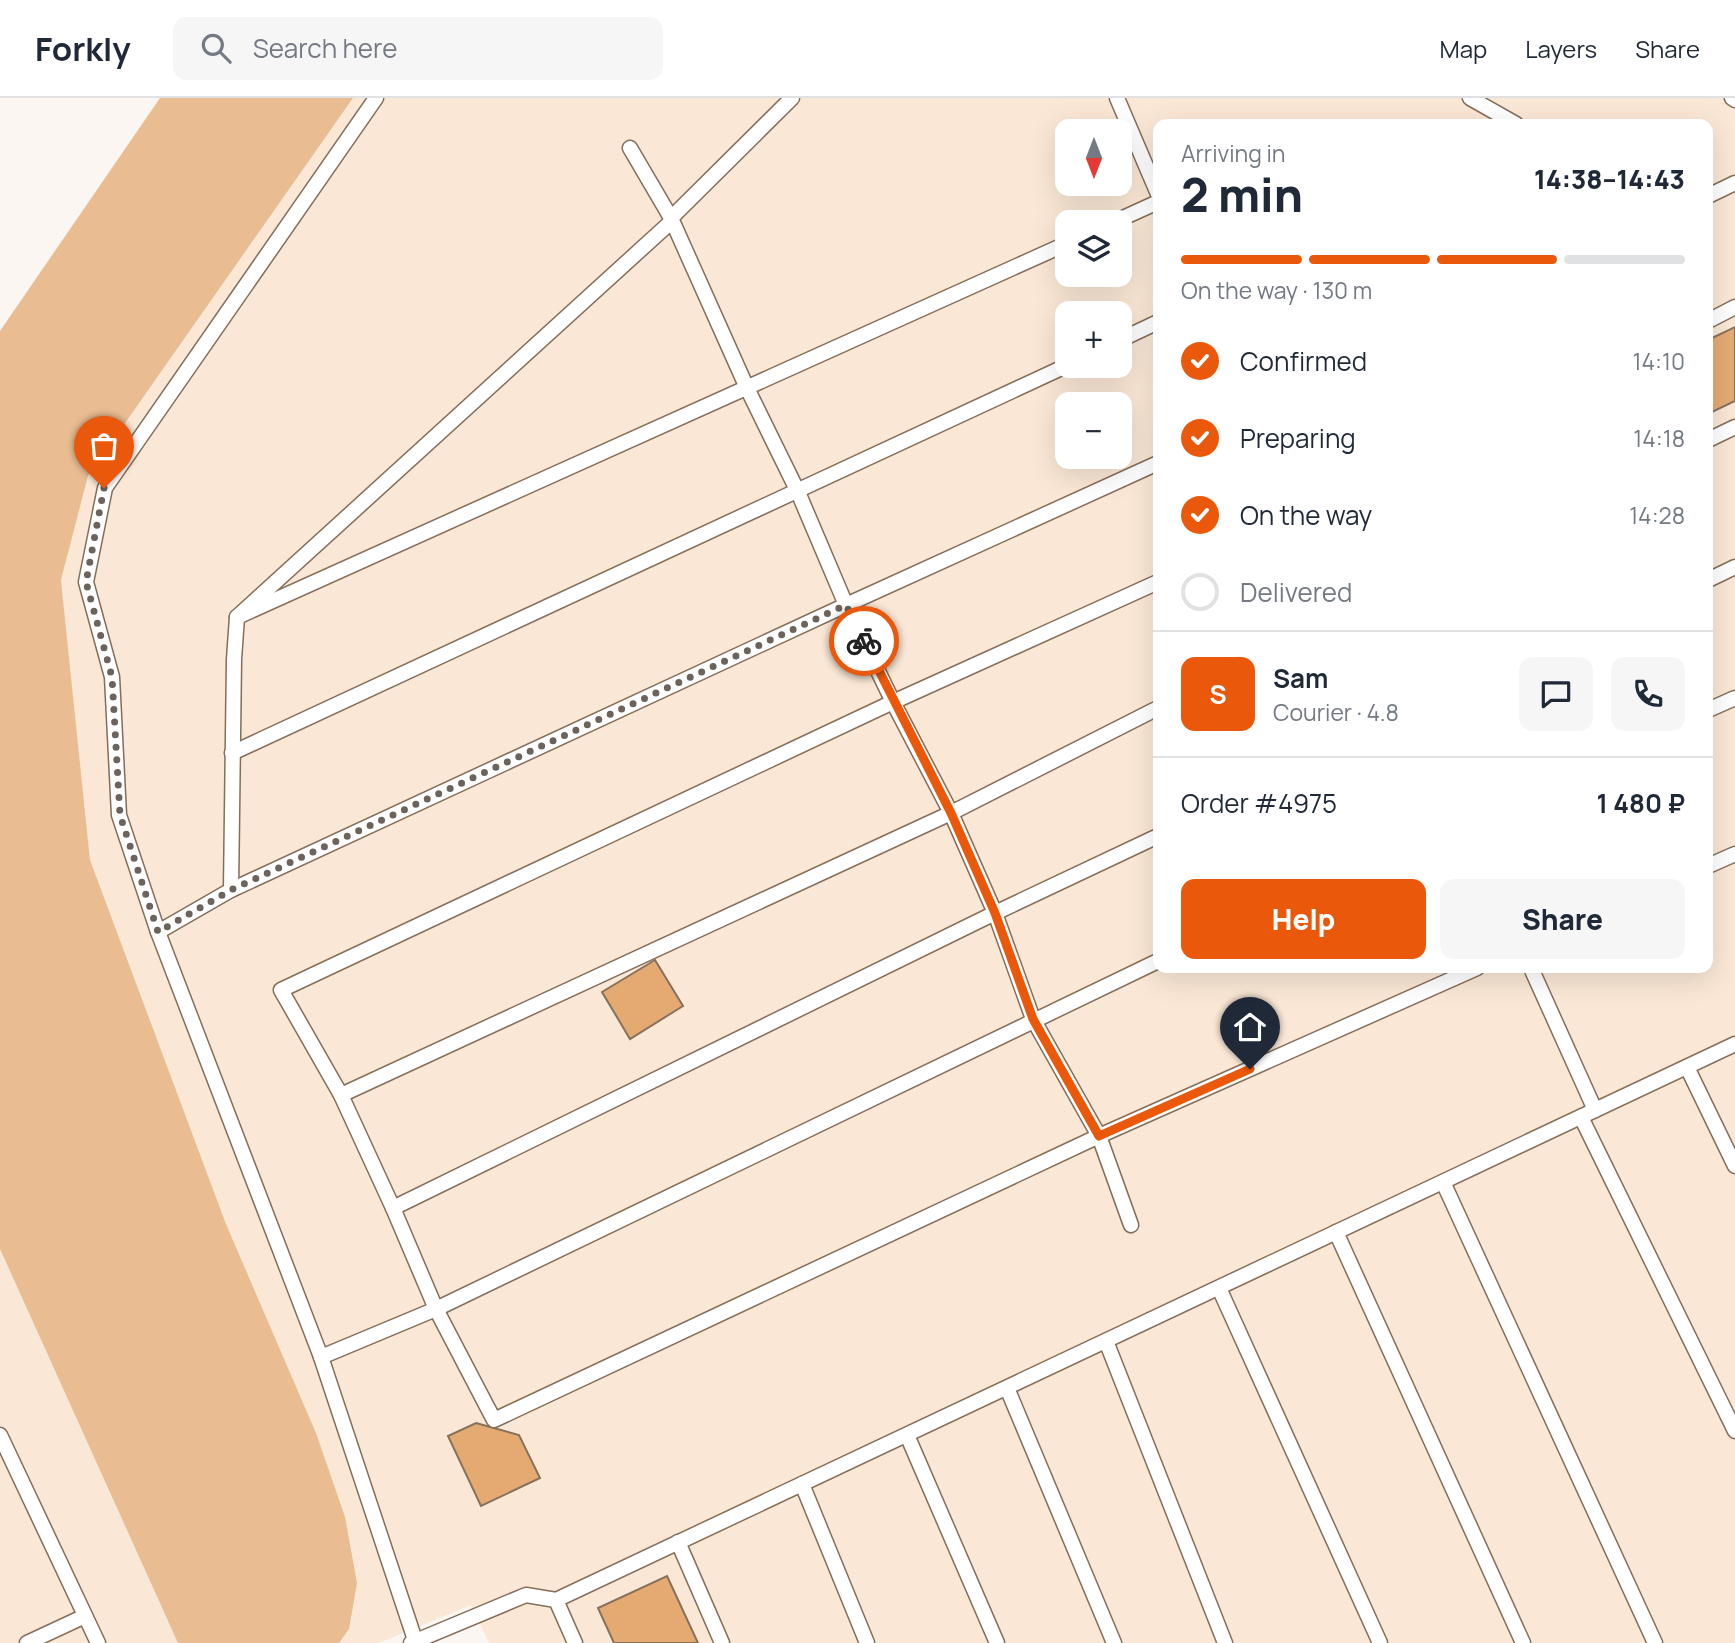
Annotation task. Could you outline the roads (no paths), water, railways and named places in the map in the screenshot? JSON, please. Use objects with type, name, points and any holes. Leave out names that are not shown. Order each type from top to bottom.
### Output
[{"type":"lane","points":[[376,98],[104,488],[86,582],[112,677],[120,815],[158,932],[321,1357],[414,1642],[526,1595],[556,1600],[1735,1044]]},
{"type":"lane","points":[[231,890],[237,617],[671,219],[792,98]]},
{"type":"lane","points":[[1117,98],[1153,182]]},
{"type":"lane","points":[[1470,98],[1507,119]]},
{"type":"lane","points":[[630,148],[671,219],[747,388],[798,492],[846,605],[951,813],[995,913],[1033,1019],[1099,1136],[1131,1225]]},
{"type":"lane","points":[[1713,194],[1735,183]]},
{"type":"lane","points":[[1132,214],[1153,204]]},
{"type":"lane","points":[[237,617],[1055,249]]},
{"type":"lane","points":[[1713,318],[1735,307]]},
{"type":"lane","points":[[1132,334],[1153,324]]},
{"type":"lane","points":[[232,753],[1055,371]]},
{"type":"lane","points":[[1713,438],[1735,427]]},
{"type":"lane","points":[[158,932],[231,890],[1153,465]]},
{"type":"lane","points":[[1713,578],[1735,567]]},
{"type":"lane","points":[[1153,584],[893,702],[281,990],[341,1095],[436,1308],[494,1420],[1099,1136],[1467,973]]},
{"type":"lane","points":[[1713,708],[1735,698]]},
{"type":"lane","points":[[341,1095],[951,813],[1153,711]]},
{"type":"lane","points":[[393,1208],[1153,838]]},
{"type":"lane","points":[[1713,864],[1735,854]]},
{"type":"lane","points":[[321,1357],[436,1308],[1153,963]]},
{"type":"lane","points":[[1533,973],[1595,1110]]},
{"type":"lane","points":[[1687,1067],[1735,1166]]},
{"type":"lane","points":[[1581,1117],[1735,1431]]},
{"type":"lane","points":[[1443,1182],[1655,1643]]},
{"type":"lane","points":[[1336,1232],[1523,1643]]},
{"type":"lane","points":[[1219,1288],[1380,1643]]},
{"type":"lane","points":[[1106,1341],[1226,1643]]},
{"type":"lane","points":[[1007,1388],[1114,1643]]},
{"type":"lane","points":[[907,1434],[997,1643]]},
{"type":"lane","points":[[0,1435],[98,1643]]},
{"type":"lane","points":[[802,1484],[867,1643]]},
{"type":"lane","points":[[678,1542],[722,1643]]},
{"type":"lane","points":[[556,1600],[575,1643]]},
{"type":"lane","points":[[27,1643],[85,1616]]}]
